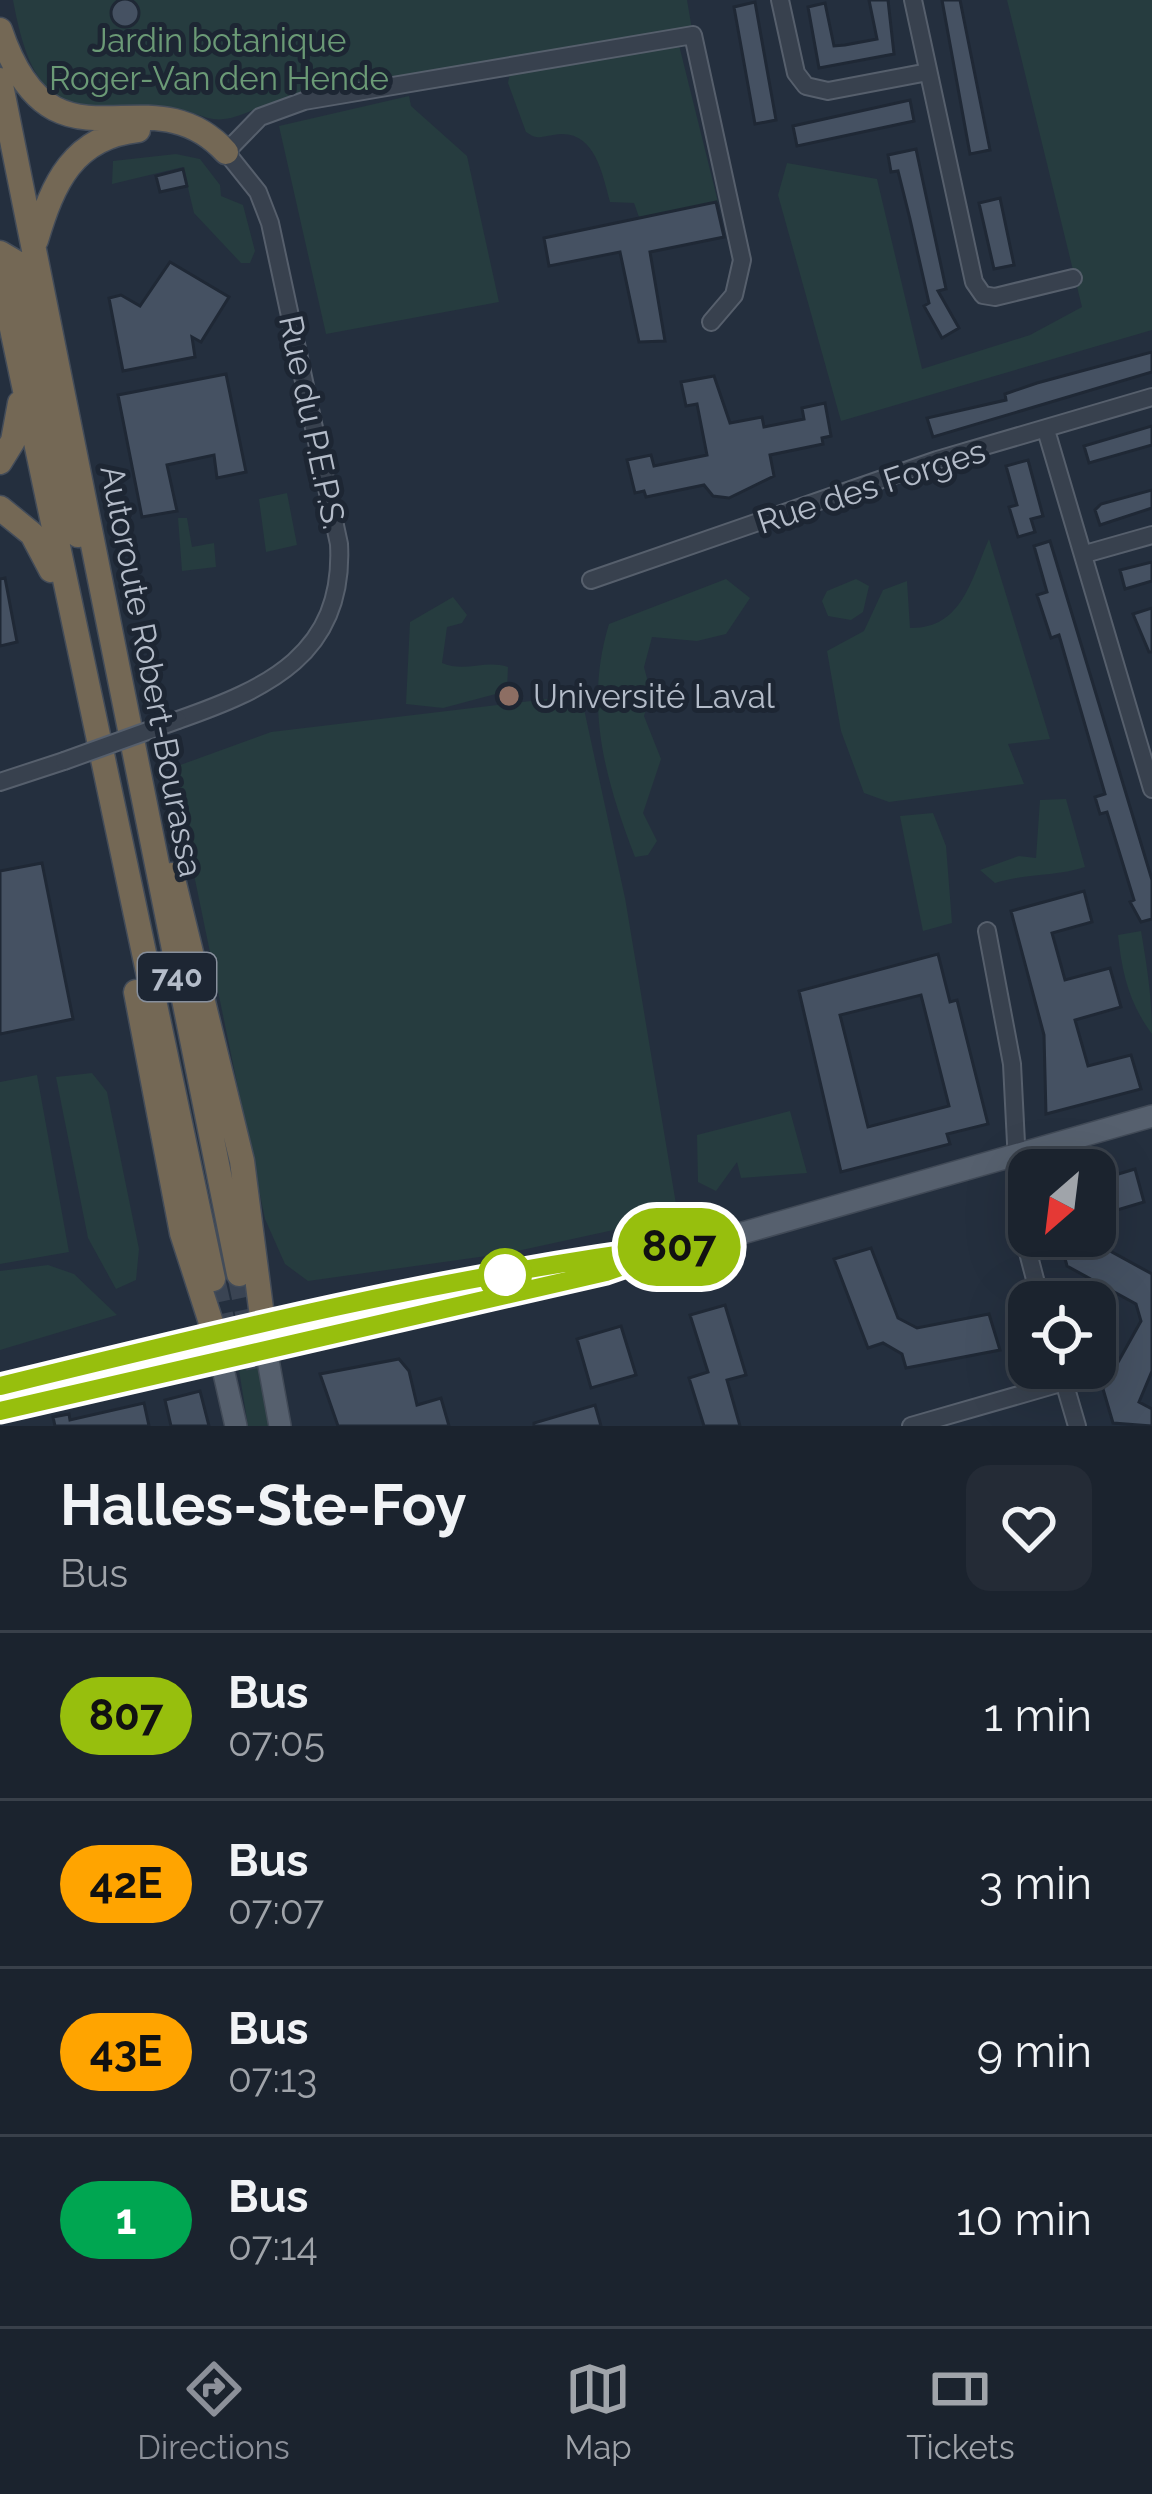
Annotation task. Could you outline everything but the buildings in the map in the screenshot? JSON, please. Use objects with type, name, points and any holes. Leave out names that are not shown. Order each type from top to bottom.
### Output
[{"type":"highway","points":[[0,30],[19,76],[53,110],[89,121],[156,118],[190,124],[208,132],[226,152]]},
{"type":"highway","name":"Autoroute Robert-Bourassa","points":[[0,80],[239,1274]]},
{"type":"highway","points":[[34,248],[56,182],[89,145],[146,129],[185,134],[226,152]]},
{"type":"highway","points":[[0,253],[17,262],[58,465],[211,1016],[242,1161],[263,1324]]},
{"type":"highway","name":"Autoroute Robert-Bourassa","points":[[0,272],[213,1279]]},
{"type":"highway","points":[[0,462],[15,436],[22,382]]},
{"type":"highway","points":[[0,508],[36,540],[73,633]]},
{"type":"highway","points":[[108,793],[145,1049],[182,1233],[218,1346]]},
{"type":"main road","points":[[1041,1149],[1152,1116]]},
{"type":"main road","points":[[0,1385],[218,1346],[265,1351],[606,1272],[681,1246],[1008,1159]]},
{"type":"main road","points":[[0,1411],[218,1346],[263,1324],[600,1256],[681,1246]]},
{"type":"main road","points":[[263,1324],[280,1426]]},
{"type":"main road","points":[[218,1346],[236,1426]]},
{"type":"street","points":[[780,0],[796,73],[806,86],[828,92],[928,72]]},
{"type":"street","points":[[913,0],[974,283],[983,295],[994,297],[1073,278]]},
{"type":"street","points":[[226,152],[260,117],[304,101],[693,35],[742,260],[734,295],[711,322]]},
{"type":"street","name":"Rue du P.E.P.S.","points":[[0,782],[260,689],[286,671],[321,628],[340,562],[270,223],[258,191],[226,152]]},
{"type":"street","name":"Rue des Forges","points":[[591,580],[937,460],[1152,397]]},
{"type":"street","points":[[1046,430],[1152,789]]},
{"type":"street","points":[[1084,554],[1152,535]]},
{"type":"street","points":[[986,931],[1012,1064],[1018,1149]]},
{"type":"street","points":[[910,1426],[1020,1389]]},
{"type":"street","points":[[1066,1389],[1077,1426]]},
{"type":"green space","name":"Jardin botanique Roger-Van den Hende","points":[[13,0],[687,0],[693,35],[268,104],[218,119],[177,109],[104,107],[60,97],[32,65]]},
{"type":"green space","points":[[1007,0],[1152,0],[1152,330],[841,421],[778,195],[787,163],[877,179],[922,369],[1030,335],[1082,307]]},
{"type":"green space","points":[[679,45],[718,202],[639,217],[634,203],[610,202],[594,154],[578,138],[567,134],[536,137],[526,132],[508,83],[510,73]]},
{"type":"green space","points":[[409,96],[411,106],[467,156],[499,302],[326,334],[279,126]]},
{"type":"green space","points":[[176,154],[200,159],[220,185],[221,196],[243,205],[255,251],[250,263],[241,263],[194,213],[183,167],[112,184],[113,161]]},
{"type":"green space","points":[[287,493],[297,545],[266,552],[259,499]]},
{"type":"green space","points":[[178,518],[187,518],[192,547],[214,543],[216,567],[182,571]]},
{"type":"green space","points":[[989,539],[1050,739],[1008,744],[1024,784],[889,802],[864,793],[841,731],[827,651],[864,631],[883,590],[907,581],[910,628],[942,620],[962,599]]},
{"type":"green space","points":[[726,579],[750,598],[726,634],[697,641],[652,637],[644,667],[651,694],[644,716],[661,759],[643,813],[657,841],[648,855],[635,857],[601,742],[598,684],[609,624]]},
{"type":"green space","points":[[856,579],[869,586],[863,612],[851,620],[828,616],[822,601],[827,591]]},
{"type":"green space","points":[[453,597],[467,615],[462,623],[447,627],[442,663],[508,667],[507,691],[443,708],[406,704],[410,622]]},
{"type":"green space","points":[[581,695],[625,898],[678,1216],[508,1253],[308,1281],[285,1264],[265,1219],[172,768],[271,732]]},
{"type":"green space","points":[[1066,799],[1085,867],[995,883],[980,870],[1019,856],[1036,858],[1040,800]]},
{"type":"green space","points":[[933,813],[946,846],[952,923],[923,931],[900,816]]},
{"type":"green space","points":[[1141,931],[1152,1034],[1128,987],[1118,935]]},
{"type":"green space","points":[[92,1073],[107,1092],[139,1249],[136,1280],[116,1289],[88,1238],[56,1077]]},
{"type":"green space","points":[[37,1075],[69,1252],[0,1264],[0,1082]]},
{"type":"green space","points":[[790,1111],[807,1173],[741,1178],[737,1162],[716,1191],[698,1182],[697,1135]]},
{"type":"green space","points":[[48,1265],[74,1274],[117,1315],[0,1350],[0,1271]]},
{"type":"green space","points":[[258,1367],[269,1426],[248,1426],[239,1370]]},
{"type":"tunnel","points":[[239,1274],[259,1371]]},
{"type":"tunnel","points":[[213,1279],[227,1341]]},
{"type":"bus line","name":"807","points":[[0,1386],[377,1300],[600,1256],[681,1246],[606,1272],[0,1411]]},
{"type":"place","name":"Université Laval","points":[[509,696]]}]
